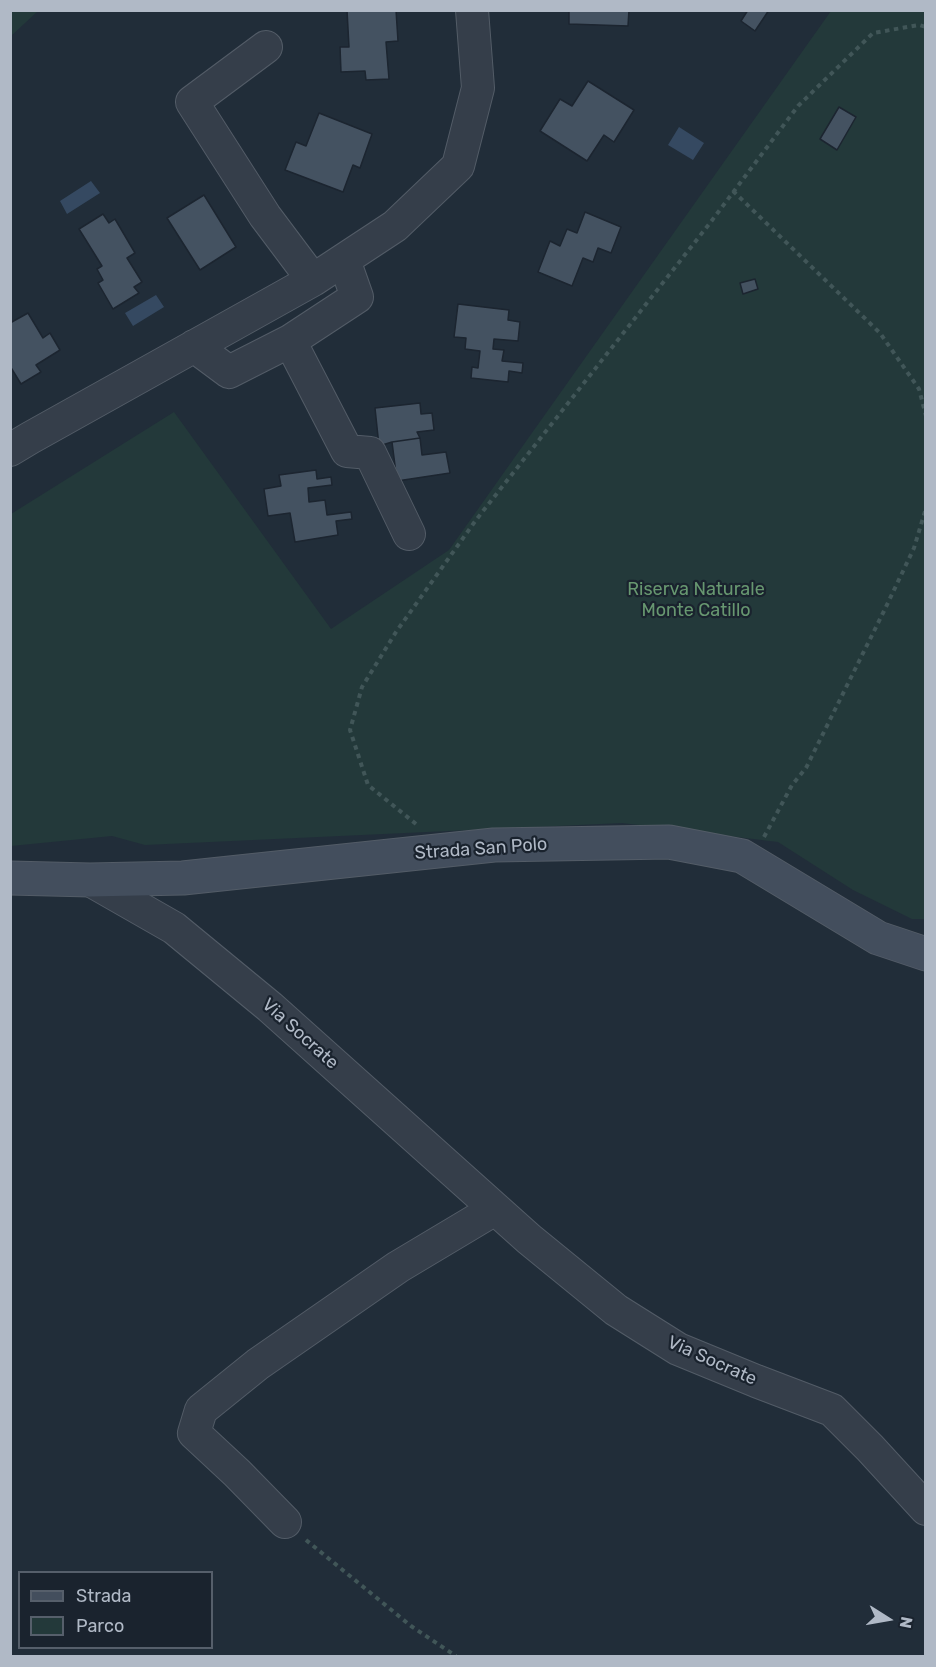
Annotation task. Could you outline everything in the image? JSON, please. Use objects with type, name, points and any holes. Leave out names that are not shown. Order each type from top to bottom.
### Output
[{"type":"street","points":[[10,450],[313,280],[395,226],[458,166],[478,88],[472,10]]},
{"type":"street","points":[[266,47],[192,102],[265,216],[313,280]]},
{"type":"street","points":[[194,346],[230,372],[290,341],[357,297],[344,260]]},
{"type":"street","points":[[290,341],[347,451],[370,453],[409,534]]},
{"type":"street","name":"Strada San Polo","points":[[10,878],[90,880],[183,878],[494,845],[669,842],[742,856],[878,938],[926,954]]},
{"type":"street","name":"Via Socrate","points":[[90,880],[174,928],[270,1007],[529,1239],[616,1310],[678,1349],[756,1382],[832,1410],[926,1509]]},
{"type":"street","points":[[285,1522],[194,1433],[201,1410],[258,1364],[398,1267],[495,1209]]},
{"type":"path","points":[[450,849],[404,816],[368,785],[350,730],[362,687],[396,632],[476,520],[798,106],[873,33],[919,25],[926,27]]},
{"type":"path","points":[[734,191],[879,333],[919,389],[926,416]]},
{"type":"path","points":[[750,861],[792,785],[806,768],[914,548],[926,508]]},
{"type":"path","points":[[285,1522],[401,1618],[456,1656]]},
{"type":"green space","points":[[11,10],[38,10],[38,11],[11,36]]},
{"type":"green space","name":"Riserva Naturale Monte Catillo","points":[[831,11],[925,11],[925,919],[912,919],[853,890],[778,842],[622,823],[145,845],[112,836],[11,846],[11,514],[174,412],[331,629],[449,550]]},
{"type":"water","points":[[679,127],[704,143],[693,160],[668,145]]},
{"type":"water","points":[[91,181],[100,193],[67,214],[60,201]]},
{"type":"water","points":[[156,295],[164,307],[133,326],[125,313]]},
{"type":"building","points":[[347,10],[396,10],[398,41],[386,42],[389,79],[366,80],[365,71],[341,72],[340,47],[349,47]]},
{"type":"building","points":[[569,10],[629,10],[628,26],[569,24]]},
{"type":"building","points":[[748,10],[769,10],[755,31],[741,21]]},
{"type":"building","points":[[588,81],[634,110],[614,142],[604,135],[587,161],[540,131],[560,99],[572,106]]},
{"type":"building","points":[[839,107],[856,117],[837,150],[820,139]]},
{"type":"building","points":[[319,113],[372,134],[360,168],[353,165],[343,192],[285,170],[296,142],[306,146]]},
{"type":"building","points":[[204,195],[236,247],[200,270],[167,218]]},
{"type":"building","points":[[585,212],[621,227],[611,253],[598,248],[593,262],[583,258],[572,286],[538,272],[550,241],[560,246],[567,229],[577,233]]},
{"type":"building","points":[[103,214],[109,223],[115,219],[135,253],[127,258],[142,282],[134,287],[139,293],[113,309],[98,283],[103,280],[97,269],[102,266],[79,229]]},
{"type":"building","points":[[755,279],[758,289],[743,294],[740,283]]},
{"type":"building","points":[[458,304],[509,310],[508,320],[520,322],[518,341],[494,339],[493,349],[504,350],[502,361],[523,363],[522,373],[509,371],[508,382],[471,378],[472,367],[478,368],[480,351],[465,349],[466,338],[454,337]]},
{"type":"building","points":[[28,313],[43,338],[50,333],[60,350],[36,365],[41,372],[21,384],[10,366],[10,323]]},
{"type":"building","points":[[420,403],[421,414],[432,413],[434,430],[417,432],[420,438],[379,446],[375,408]]},
{"type":"building","points":[[420,438],[422,455],[446,452],[450,473],[397,481],[392,442]]},
{"type":"building","points":[[316,470],[317,479],[331,477],[332,485],[308,488],[309,502],[325,500],[327,515],[351,512],[352,519],[336,521],[338,535],[295,542],[290,513],[268,516],[264,489],[281,486],[279,475]]}]
